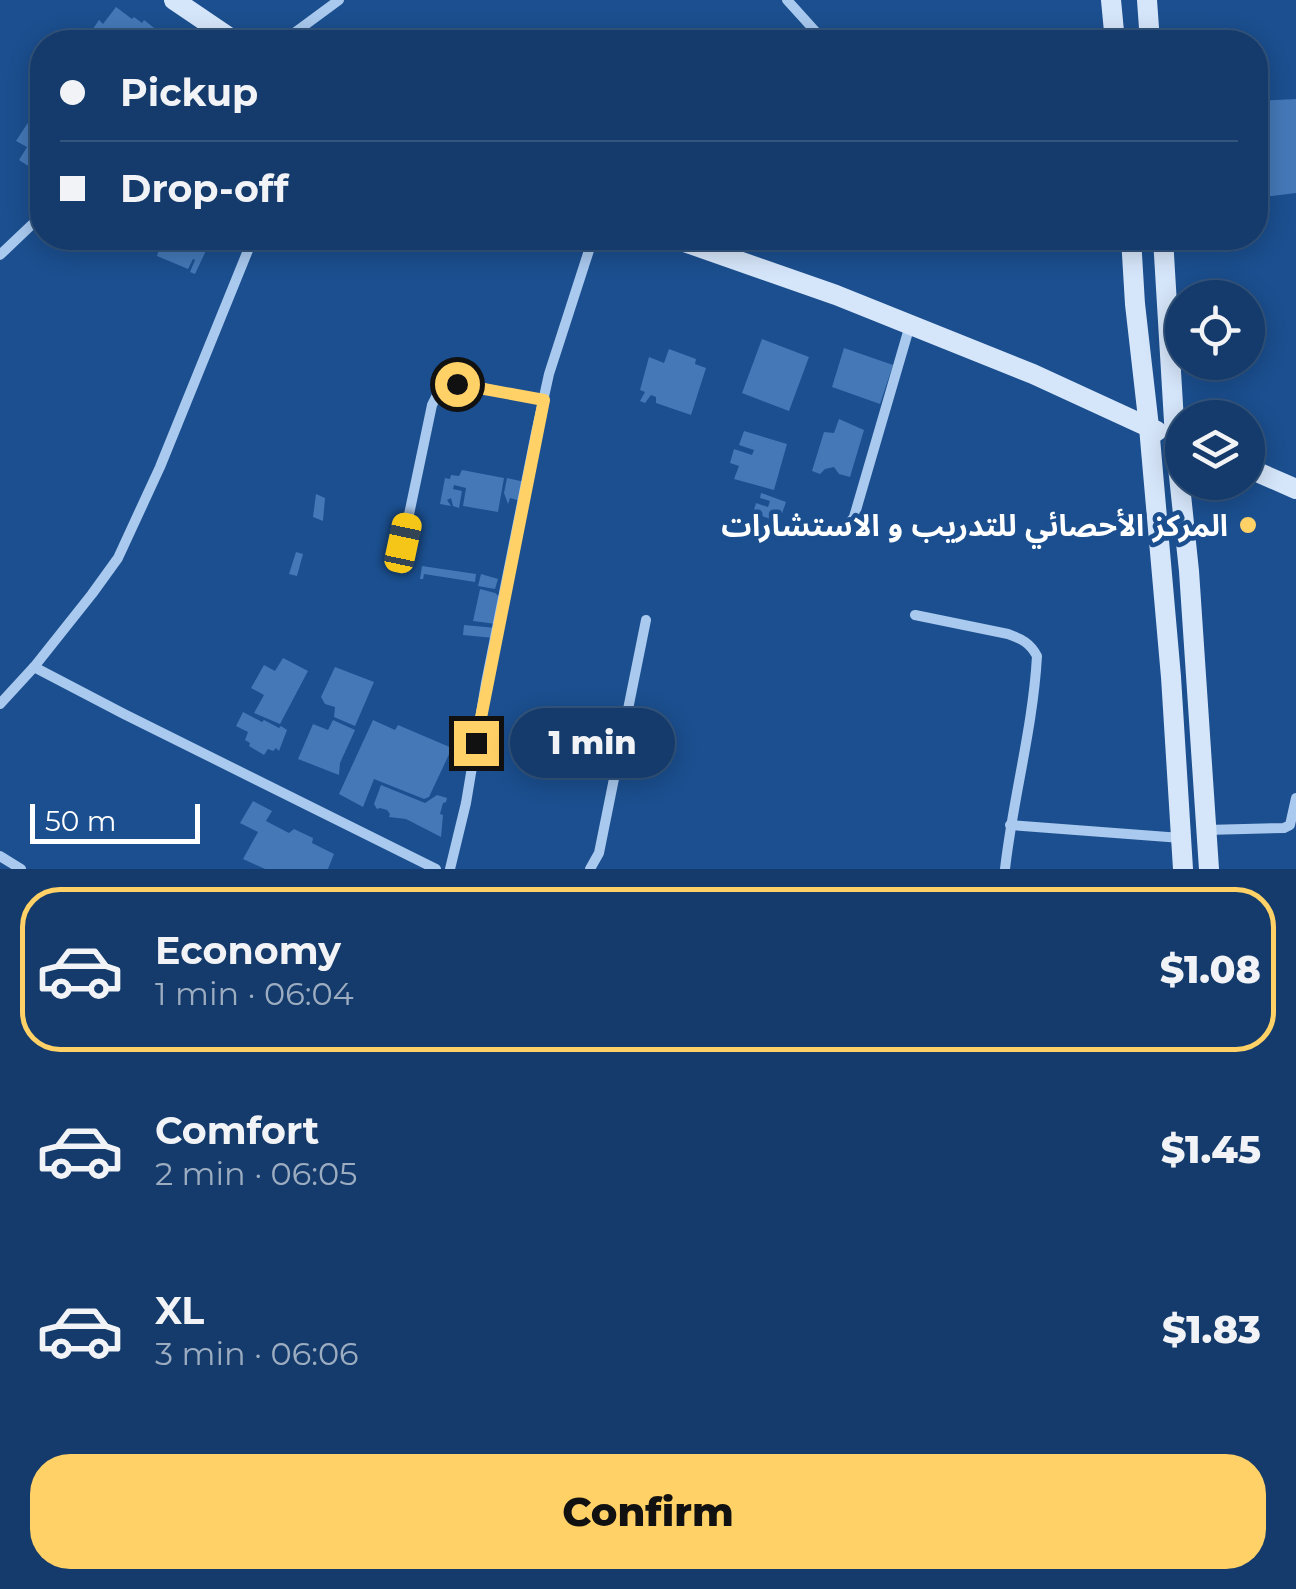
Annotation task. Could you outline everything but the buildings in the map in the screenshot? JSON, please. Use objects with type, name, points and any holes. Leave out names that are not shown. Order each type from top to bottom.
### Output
[{"type":"main road","points":[[174,0],[218,30]]},
{"type":"main road","points":[[1111,0],[1113,30]]},
{"type":"main road","points":[[1146,0],[1149,30]]},
{"type":"main road","points":[[708,250],[1033,374],[1165,433]]},
{"type":"main road","points":[[1131,250],[1172,678],[1183,869]]},
{"type":"main road","points":[[1164,250],[1176,400]]},
{"type":"main road","points":[[1265,475],[1296,489]]},
{"type":"main road","points":[[1184,500],[1209,869]]},
{"type":"street","points":[[299,30],[340,0]]},
{"type":"street","points":[[788,0],[814,30]]},
{"type":"street","points":[[0,255],[30,226]]},
{"type":"street","points":[[0,704],[106,578],[118,558],[160,467],[246,250]]},
{"type":"street","points":[[450,869],[544,400],[554,356],[589,250]]},
{"type":"street","points":[[719,254],[723,250]]},
{"type":"street","points":[[828,532],[844,530],[854,517],[910,325]]},
{"type":"street","points":[[403,543],[432,404],[440,389],[457,384],[544,400]]},
{"type":"street","points":[[915,615],[1008,634],[1032,646],[1037,656],[1005,869]]},
{"type":"street","points":[[590,869],[599,854],[646,620]]},
{"type":"street","points":[[34,667],[436,869]]},
{"type":"street","points":[[1206,830],[1284,828],[1290,825],[1296,798]]},
{"type":"street","points":[[1010,825],[1181,838]]},
{"type":"street","points":[[0,856],[21,869]]},
{"type":"place","name":"المركز الأحصائي للتدريب و الاستشارات","points":[[1248,525]]},
{"type":"route","points":[[457,384],[544,400],[476,743]]}]
